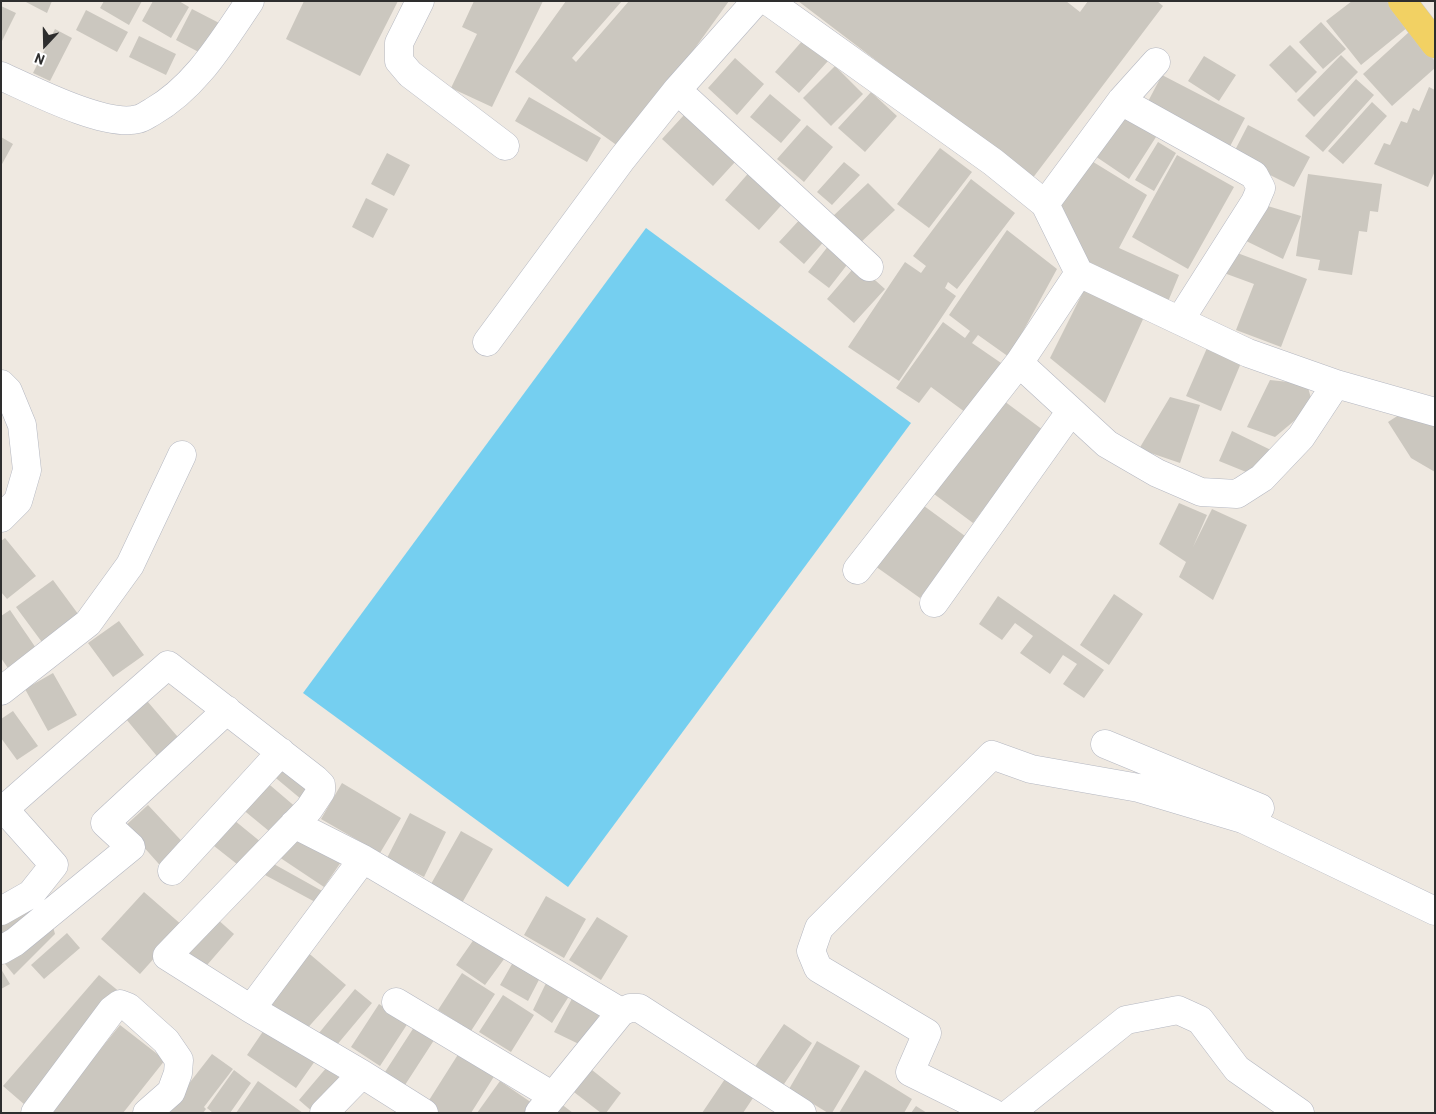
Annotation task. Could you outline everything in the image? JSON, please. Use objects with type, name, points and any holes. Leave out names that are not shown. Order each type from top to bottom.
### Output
[{"type":"main road","points":[[1402,1],[1435,44]]},
{"type":"street","points":[[1,76],[93,115],[115,120],[138,119],[167,103],[203,68],[250,1]]},
{"type":"street","points":[[420,1],[399,43],[399,61],[410,74],[505,146]]},
{"type":"street","points":[[487,342],[622,159],[677,90],[756,1]]},
{"type":"street","points":[[768,1],[994,162],[1045,204],[1079,273],[1248,353],[1336,384],[1435,412]]},
{"type":"street","points":[[1045,204],[1121,100],[1156,62]]},
{"type":"street","points":[[677,90],[869,267]]},
{"type":"street","points":[[1121,100],[1254,175],[1261,188],[1256,202],[1180,320]]},
{"type":"street","points":[[857,570],[1019,363],[1079,273]]},
{"type":"street","points":[[1019,363],[1107,444],[1158,473],[1201,492],[1237,494],[1262,478],[1300,437],[1336,384]]},
{"type":"street","points":[[1,384],[8,391],[22,424],[27,470],[18,501],[1,518]]},
{"type":"street","points":[[934,603],[1071,411]]},
{"type":"street","points":[[1,691],[88,623],[130,565],[182,456]]},
{"type":"street","points":[[1,911],[31,894],[54,866],[4,809],[168,665],[321,785],[320,796],[167,956],[251,1010],[362,1074],[424,1113]]},
{"type":"street","points":[[1,950],[15,942],[131,847],[106,823],[226,710]]},
{"type":"street","points":[[1104,744],[1258,808],[1435,893]]},
{"type":"street","points":[[172,871],[281,752]]},
{"type":"street","points":[[993,1113],[910,1072],[927,1034],[818,968],[811,951],[819,928],[992,755],[1031,769],[1139,788],[1243,820],[1435,911]]},
{"type":"street","points":[[294,824],[363,859],[621,1012]]},
{"type":"street","points":[[251,1010],[363,859]]},
{"type":"street","points":[[396,1002],[546,1104],[621,1012],[630,1008],[639,1008],[802,1113]]},
{"type":"street","points":[[36,1113],[112,1010],[120,1004],[128,1007],[166,1041],[179,1060],[178,1074],[170,1092],[147,1113]]},
{"type":"street","points":[[1010,1113],[1126,1020],[1178,1010],[1200,1020],[1238,1069],[1300,1113]]},
{"type":"street","points":[[324,1113],[362,1074]]},
{"type":"water","points":[[646,228],[911,423],[568,887],[303,693]]},
{"type":"building","points":[[24,1],[52,1],[47,13]]},
{"type":"building","points":[[104,1],[142,1],[129,25],[100,8]]},
{"type":"building","points":[[153,1],[179,1],[189,7],[171,38],[142,21]]},
{"type":"building","points":[[304,1],[398,1],[360,76],[286,39]]},
{"type":"building","points":[[474,1],[543,1],[492,107],[451,88],[477,34],[462,27]]},
{"type":"building","points":[[566,1],[622,1],[572,58],[576,62],[629,1],[729,1],[622,149],[515,72]]},
{"type":"building","points":[[798,1],[1066,1],[1080,12],[1088,1],[1157,1],[1163,6],[1032,179]]},
{"type":"building","points":[[1352,1],[1387,1],[1408,27],[1361,65],[1326,21]]},
{"type":"building","points":[[1,6],[16,13],[1,43]]},
{"type":"building","points":[[192,9],[225,26],[208,57],[176,40]]},
{"type":"building","points":[[86,10],[128,32],[117,52],[76,30]]},
{"type":"building","points":[[1321,22],[1346,49],[1323,69],[1299,42]]},
{"type":"building","points":[[55,29],[72,38],[50,81],[33,73]]},
{"type":"building","points":[[1409,32],[1435,61],[1435,68],[1392,106],[1363,74]]},
{"type":"building","points":[[139,36],[176,54],[166,75],[129,57]]},
{"type":"building","points":[[803,40],[828,61],[799,93],[775,72]]},
{"type":"building","points":[[1290,45],[1317,72],[1296,93],[1269,65]]},
{"type":"building","points":[[1341,55],[1358,72],[1314,117],[1297,100]]},
{"type":"building","points":[[1204,56],[1236,75],[1219,101],[1188,81]]},
{"type":"building","points":[[735,58],[764,84],[737,115],[708,88]]},
{"type":"building","points":[[835,66],[863,94],[831,126],[803,98]]},
{"type":"building","points":[[1162,75],[1245,118],[1227,152],[1144,109]]},
{"type":"building","points":[[1356,79],[1374,95],[1323,152],[1305,136]]},
{"type":"building","points":[[1429,87],[1435,90],[1435,171],[1428,187],[1374,164],[1384,143],[1390,145],[1401,121],[1407,123],[1413,108],[1419,111]]},
{"type":"building","points":[[871,92],[897,116],[865,152],[838,128]]},
{"type":"building","points":[[770,94],[801,120],[781,143],[750,117]]},
{"type":"building","points":[[529,97],[601,138],[587,162],[515,121]]},
{"type":"building","points":[[1372,102],[1387,116],[1343,164],[1328,151]]},
{"type":"building","points":[[684,115],[735,162],[713,186],[662,139]]},
{"type":"building","points":[[1121,115],[1156,137],[1129,179],[1095,156]]},
{"type":"building","points":[[807,125],[833,147],[804,182],[777,159]]},
{"type":"building","points":[[1248,125],[1310,157],[1294,187],[1232,156]]},
{"type":"building","points":[[1,137],[13,144],[1,166]]},
{"type":"building","points":[[1158,142],[1176,153],[1154,191],[1135,180]]},
{"type":"building","points":[[940,148],[972,172],[929,228],[897,204]]},
{"type":"building","points":[[387,153],[410,165],[394,196],[371,184]]},
{"type":"building","points":[[1177,155],[1234,187],[1188,269],[1132,237]]},
{"type":"building","points":[[1090,160],[1147,195],[1119,248],[1179,275],[1167,304],[1089,269],[1061,204]]},
{"type":"building","points":[[844,162],[860,175],[832,205],[817,192]]},
{"type":"building","points":[[752,169],[787,199],[759,230],[725,200]]},
{"type":"building","points":[[1308,174],[1382,184],[1378,212],[1370,211],[1367,232],[1359,231],[1352,275],[1318,270],[1320,260],[1296,256]]},
{"type":"building","points":[[971,179],[1015,213],[957,289],[948,282],[945,288],[956,296],[899,381],[848,347],[905,262],[921,273],[926,266],[913,256]]},
{"type":"building","points":[[868,183],[895,210],[858,245],[832,217]]},
{"type":"building","points":[[366,198],[388,209],[373,238],[352,227]]},
{"type":"building","points":[[1261,204],[1301,216],[1283,259],[1240,238]]},
{"type":"building","points":[[803,216],[827,238],[804,264],[779,242]]},
{"type":"building","points":[[1007,230],[1057,269],[1009,357],[978,335],[972,343],[1004,365],[969,415],[931,387],[919,403],[896,388],[943,322],[965,338],[970,331],[949,315]]},
{"type":"building","points":[[829,245],[850,261],[829,288],[808,272]]},
{"type":"building","points":[[1232,251],[1307,279],[1281,347],[1236,330],[1254,284],[1224,273]]},
{"type":"building","points":[[857,264],[885,289],[854,323],[827,299]]},
{"type":"building","points":[[1084,290],[1144,317],[1105,403],[1050,358]]},
{"type":"building","points":[[1207,348],[1241,363],[1221,411],[1186,396]]},
{"type":"building","points":[[1270,380],[1307,384],[1313,405],[1275,437],[1247,427]]},
{"type":"building","points":[[1170,397],[1200,405],[1180,463],[1139,449]]},
{"type":"building","points":[[1000,398],[1043,430],[973,523],[930,491]]},
{"type":"building","points":[[1405,411],[1435,425],[1435,472],[1411,458],[1388,422]]},
{"type":"building","points":[[1232,431],[1277,453],[1256,476],[1219,461]]},
{"type":"building","points":[[920,503],[965,536],[920,598],[875,566]]},
{"type":"building","points":[[1179,503],[1207,515],[1193,547],[1212,509],[1247,525],[1213,600],[1179,577],[1186,562],[1159,544]]},
{"type":"building","points":[[5,538],[36,576],[7,599],[1,592],[1,541]]},
{"type":"building","points":[[53,580],[84,622],[47,649],[16,607]]},
{"type":"building","points":[[1114,594],[1143,614],[1109,665],[1080,645]]},
{"type":"building","points":[[998,596],[1104,670],[1084,698],[1063,684],[1077,664],[1063,655],[1050,674],[1020,653],[1033,636],[1015,623],[1002,640],[979,624]]},
{"type":"building","points":[[10,610],[40,654],[12,674],[1,658],[1,616]]},
{"type":"building","points":[[119,621],[144,655],[113,677],[88,643]]},
{"type":"building","points":[[53,673],[77,715],[48,731],[25,689]]},
{"type":"building","points":[[142,695],[183,743],[161,761],[121,713]]},
{"type":"building","points":[[13,711],[38,746],[17,760],[1,738],[1,719]]},
{"type":"building","points":[[286,761],[316,791],[301,799],[271,774]]},
{"type":"building","points":[[264,780],[298,809],[275,836],[241,808]]},
{"type":"building","points":[[342,783],[401,818],[380,853],[321,819]]},
{"type":"building","points":[[148,805],[190,850],[166,872],[125,826]]},
{"type":"building","points":[[410,813],[446,832],[424,877],[387,858]]},
{"type":"building","points":[[229,816],[267,847],[247,872],[209,842]]},
{"type":"building","points":[[297,829],[343,859],[324,887],[279,857]]},
{"type":"building","points":[[461,831],[493,849],[462,903],[431,884]]},
{"type":"building","points":[[272,863],[324,892],[317,903],[265,875]]},
{"type":"building","points":[[144,892],[183,926],[140,974],[101,939]]},
{"type":"building","points":[[43,895],[54,906],[1,940],[1,917]]},
{"type":"building","points":[[546,896],[586,919],[564,958],[524,935]]},
{"type":"building","points":[[597,917],[628,936],[601,980],[569,960]]},
{"type":"building","points":[[216,918],[234,934],[201,972],[183,957]]},
{"type":"building","points":[[52,923],[55,934],[14,975],[1,959]]},
{"type":"building","points":[[479,932],[510,951],[485,985],[456,965]]},
{"type":"building","points":[[67,933],[80,948],[44,979],[31,965]]},
{"type":"building","points":[[305,950],[346,985],[304,1032],[264,998]]},
{"type":"building","points":[[516,957],[543,972],[528,1001],[500,985]]},
{"type":"building","points":[[1,969],[10,984],[1,989]]},
{"type":"building","points":[[462,973],[495,994],[471,1031],[438,1010]]},
{"type":"building","points":[[99,975],[121,993],[25,1105],[3,1086]]},
{"type":"building","points":[[547,981],[571,993],[552,1023],[533,1010]]},
{"type":"building","points":[[355,989],[372,1003],[336,1046],[319,1033]]},
{"type":"building","points":[[503,995],[534,1015],[511,1052],[479,1032]]},
{"type":"building","points":[[574,995],[602,1010],[583,1046],[554,1032]]},
{"type":"building","points":[[379,1004],[408,1023],[380,1066],[351,1047]]},
{"type":"building","points":[[418,1021],[438,1034],[405,1085],[385,1072]]},
{"type":"building","points":[[784,1024],[812,1043],[782,1087],[754,1068]]},
{"type":"building","points":[[120,1025],[165,1060],[123,1113],[49,1113]]},
{"type":"building","points":[[266,1027],[315,1061],[296,1088],[247,1055]]},
{"type":"building","points":[[817,1041],[860,1066],[832,1113],[828,1113],[789,1089]]},
{"type":"building","points":[[464,1045],[500,1067],[471,1113],[438,1113],[426,1105]]},
{"type":"building","points":[[212,1054],[233,1069],[204,1107],[206,1109],[203,1113],[166,1113]]},
{"type":"building","points":[[587,1066],[621,1093],[606,1113],[601,1113],[570,1089]]},
{"type":"building","points":[[327,1067],[343,1081],[314,1113],[299,1100]]},
{"type":"building","points":[[234,1070],[251,1083],[230,1113],[213,1113],[207,1108]]},
{"type":"building","points":[[731,1070],[759,1089],[743,1113],[702,1113]]},
{"type":"building","points":[[865,1070],[912,1099],[904,1113],[839,1113]]},
{"type":"building","points":[[258,1081],[303,1113],[236,1113]]},
{"type":"building","points":[[500,1081],[532,1103],[525,1113],[477,1113]]},
{"type":"building","points":[[560,1103],[573,1113],[553,1113]]},
{"type":"building","points":[[916,1106],[927,1113],[911,1113]]}]
